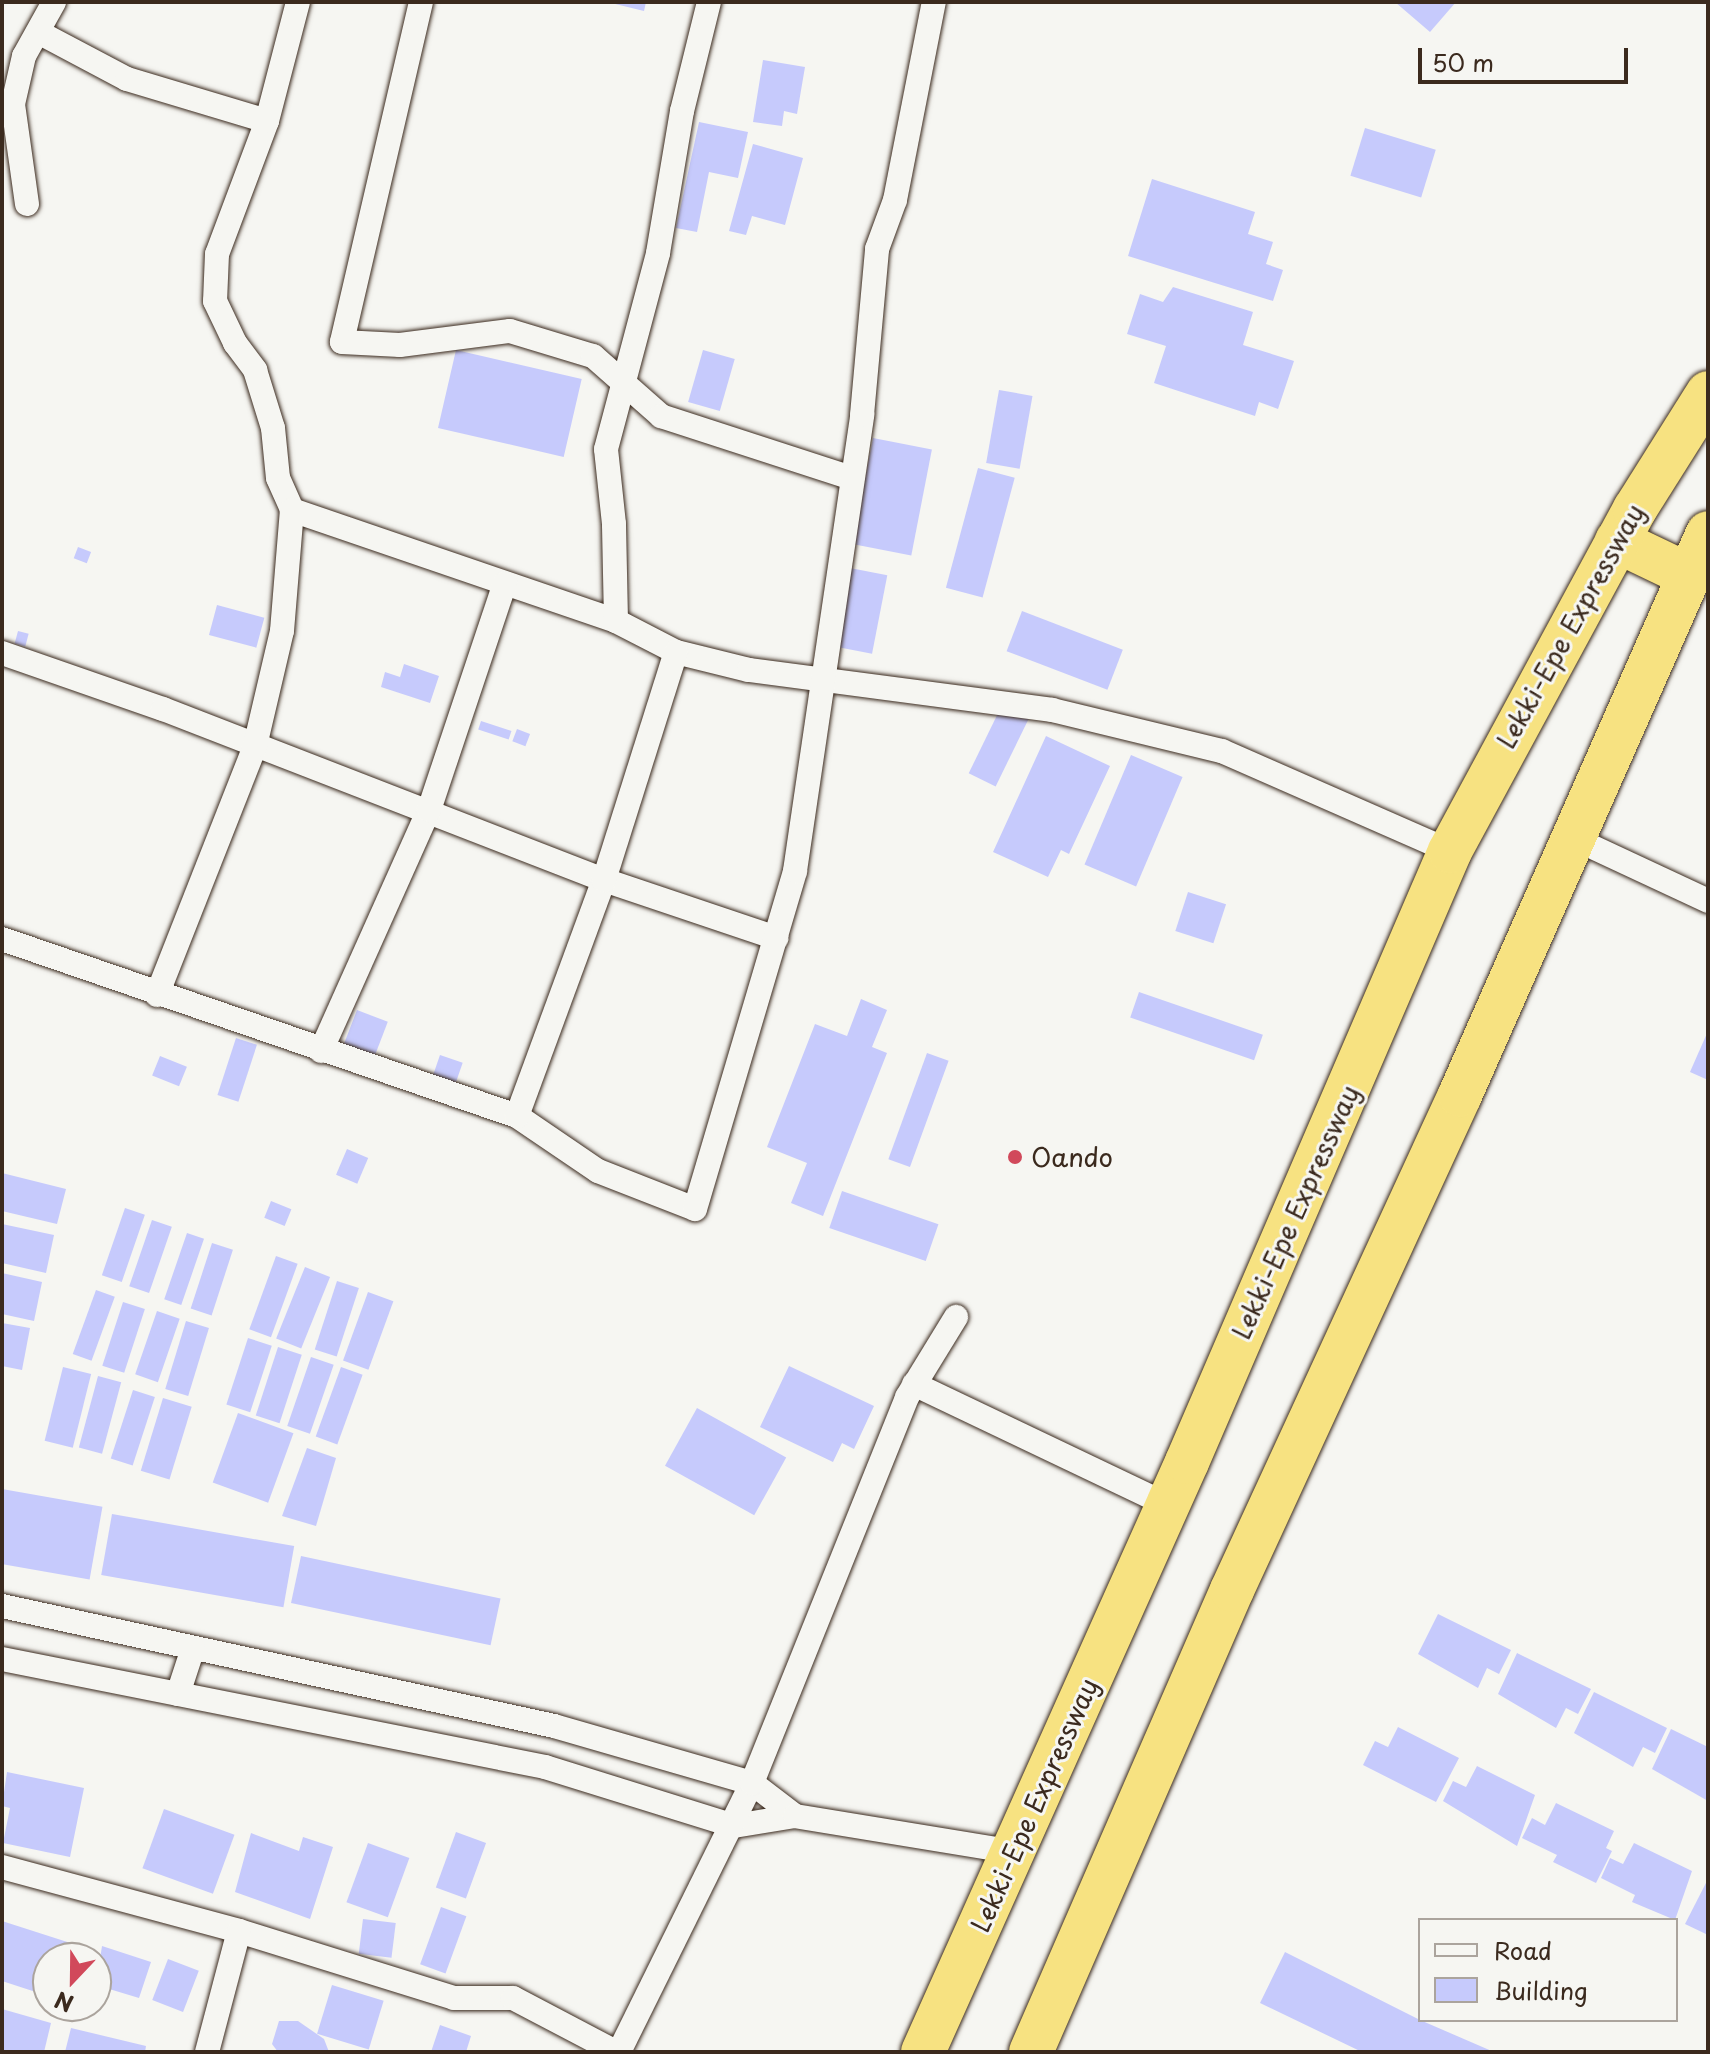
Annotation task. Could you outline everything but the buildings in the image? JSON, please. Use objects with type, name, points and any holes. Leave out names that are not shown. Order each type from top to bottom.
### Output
[{"type":"highway","name":"Lekki-Epe Expressway","points":[[923,2052],[1168,1505],[1450,851],[1617,541],[1708,393]]},
{"type":"highway","points":[[1031,2052],[1708,533]]},
{"type":"highway","points":[[1617,541],[1688,575]]},
{"type":"street","points":[[27,204],[13,104],[24,56],[40,33],[54,2]]},
{"type":"street","points":[[157,995],[255,746],[282,631],[292,510],[278,478],[273,428],[255,370],[235,343],[215,301],[217,254],[267,121],[298,2]]},
{"type":"street","points":[[421,2],[342,342],[400,345],[510,331],[593,356],[624,380],[661,416],[852,478]]},
{"type":"street","points":[[616,621],[614,524],[606,449],[658,253],[682,111],[709,2]]},
{"type":"street","points":[[2,939],[157,995],[517,1116],[562,1142],[598,1171],[695,1209],[795,871],[827,678],[877,249],[895,200],[934,2]]},
{"type":"street","points":[[40,33],[127,79],[267,121]]},
{"type":"street","points":[[292,510],[616,621],[676,652],[749,670],[1052,710],[1222,751],[1450,851]]},
{"type":"street","points":[[321,1051],[429,810],[505,583]]},
{"type":"street","points":[[517,1116],[604,880],[676,652]]},
{"type":"street","points":[[2,653],[58,669],[604,880],[776,938]]},
{"type":"street","points":[[1571,837],[1708,901]]},
{"type":"street","points":[[2,1867],[239,1931],[454,1998],[513,1998],[618,2052],[734,1826],[914,1384],[956,1317]]},
{"type":"street","points":[[914,1384],[1168,1505]]},
{"type":"street","points":[[2,1606],[554,1726],[752,1783],[795,1816]]},
{"type":"street","points":[[178,1694],[193,1648]]},
{"type":"street","points":[[2,1659],[545,1767],[734,1826],[795,1816],[1014,1852]]},
{"type":"street","points":[[207,2052],[239,1931]]},
{"type":"place","name":"Oando","points":[[1015,1157]]}]
